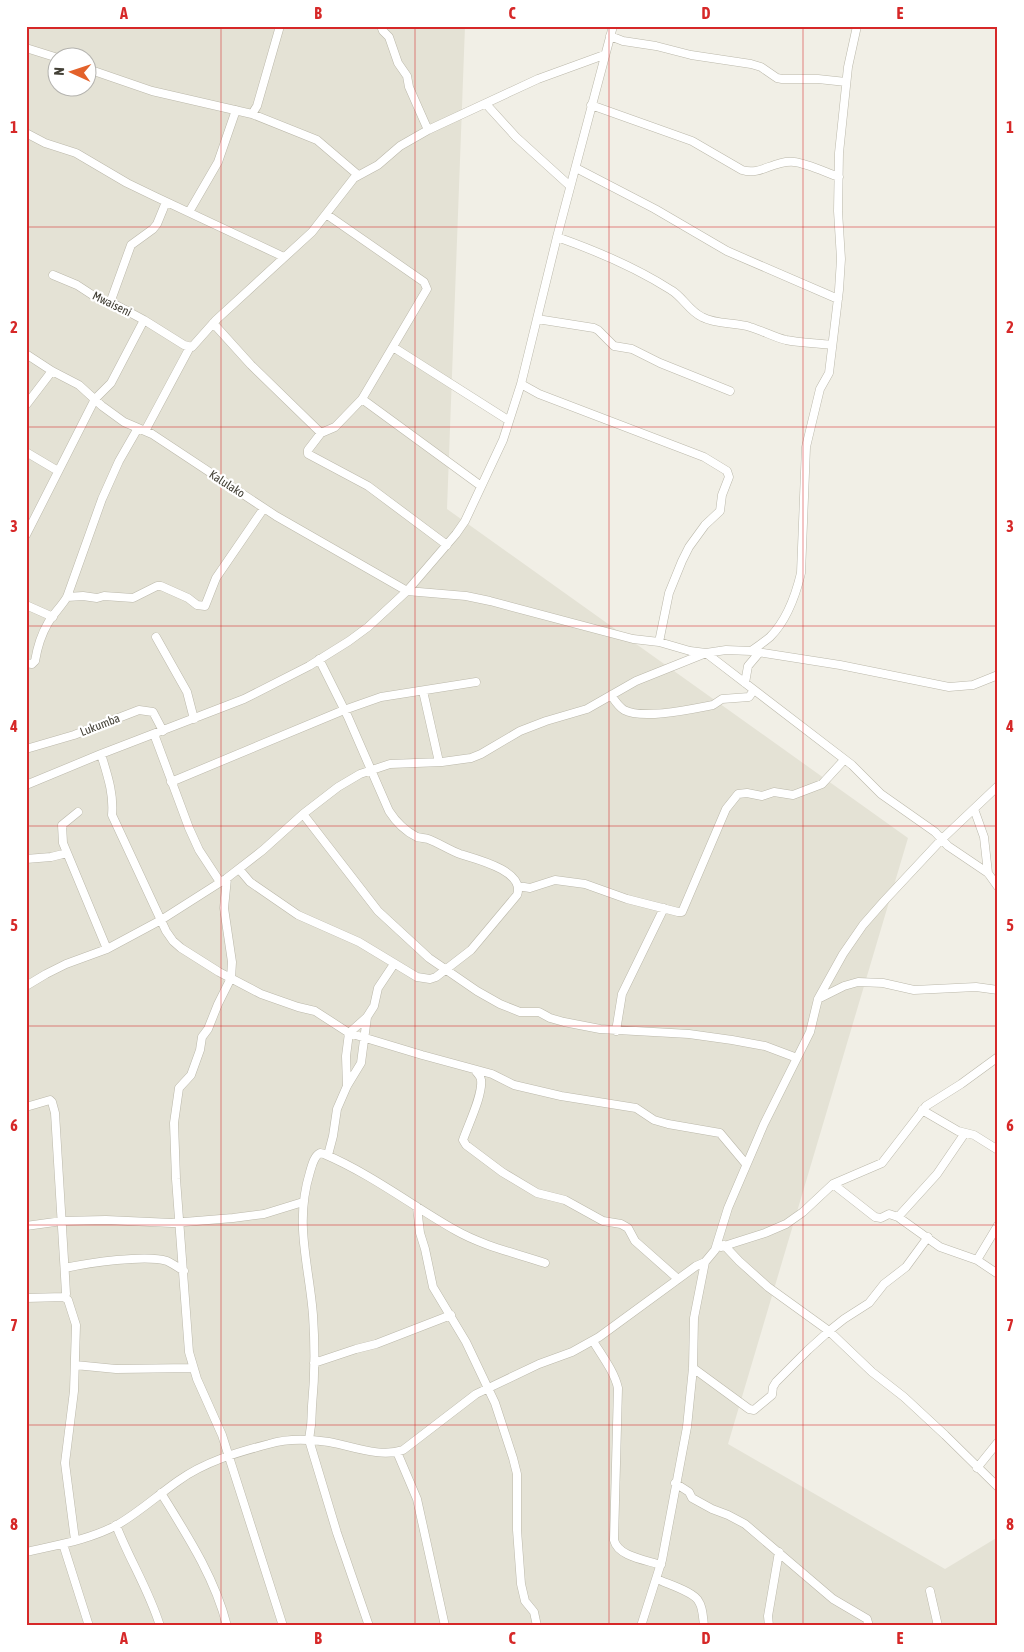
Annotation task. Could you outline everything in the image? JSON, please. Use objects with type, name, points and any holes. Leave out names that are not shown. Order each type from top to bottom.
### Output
[{"type":"street","points":[[252,114],[257,106],[280,26]]},
{"type":"street","points":[[381,26],[389,37],[392,49],[407,76],[428,130]]},
{"type":"street","points":[[26,785],[268,688],[349,642],[407,591],[447,545],[465,520],[503,440],[520,384],[612,26]]},
{"type":"street","points":[[745,684],[748,666],[755,652],[779,626],[798,588],[801,573],[806,447],[820,389],[829,373],[838,299],[841,259],[838,211],[840,153],[846,102],[846,82],[857,26]]},
{"type":"street","points":[[610,36],[623,41],[656,46],[691,55],[752,64],[762,67],[777,78],[782,79],[818,79],[846,82]]},
{"type":"street","points":[[26,48],[48,55]]},
{"type":"street","points":[[26,663],[32,664],[35,661],[41,638],[48,622],[67,598],[102,498],[119,461],[141,430],[190,347],[284,257],[307,238],[348,184],[358,175],[378,165],[400,146],[428,130],[538,79],[604,55]]},
{"type":"street","points":[[98,72],[152,91],[252,114],[317,140],[358,175]]},
{"type":"street","points":[[486,104],[516,138],[570,186]]},
{"type":"street","points":[[591,105],[692,141],[750,173],[774,164],[796,162],[839,177]]},
{"type":"street","points":[[189,212],[218,162],[236,110]]},
{"type":"street","points":[[26,133],[45,143],[76,153],[127,183],[204,221],[231,231],[284,257]]},
{"type":"street","points":[[576,168],[655,209],[727,251],[838,299]]},
{"type":"street","points":[[110,303],[131,245],[153,229],[166,202]]},
{"type":"street","points":[[326,214],[426,285],[425,294],[362,398],[335,427],[321,433],[308,450],[308,454],[368,486],[447,545]]},
{"type":"street","points":[[557,237],[620,262],[651,278],[678,294],[701,317],[716,322],[750,327],[762,333],[787,340],[832,344]]},
{"type":"street","name":"Mwaiseni","points":[[53,275],[77,285],[92,295],[144,320],[190,347]]},
{"type":"street","points":[[537,319],[594,328],[614,346],[632,349],[660,363],[730,391]]},
{"type":"street","points":[[26,535],[95,399],[111,383],[144,320]]},
{"type":"street","points":[[213,324],[250,365],[321,433]]},
{"type":"street","points":[[393,347],[508,420]]},
{"type":"street","name":"Kalulako","points":[[26,354],[52,371],[80,385],[116,417],[141,430],[264,508],[407,591]]},
{"type":"street","points":[[26,405],[52,371]]},
{"type":"street","points":[[520,384],[539,394],[704,457],[727,471],[729,477],[722,495],[720,511],[705,525],[689,547],[669,593],[659,642]]},
{"type":"street","points":[[362,398],[480,486]]},
{"type":"street","points":[[26,452],[58,471]]},
{"type":"street","points":[[67,598],[83,596],[133,598],[157,586],[161,586],[188,598],[197,605],[205,606],[216,578],[264,508]]},
{"type":"street","points":[[407,591],[466,596],[490,601],[633,639],[659,642],[706,654],[863,775],[881,794],[942,839],[948,846],[988,873],[998,887]]},
{"type":"street","points":[[26,605],[53,617]]},
{"type":"street","points":[[156,636],[187,692],[194,719]]},
{"type":"street","points":[[26,986],[66,964],[107,949],[161,920],[239,869],[338,786],[370,769],[390,764],[462,760],[481,754],[520,731],[587,709],[636,681],[706,654],[726,650],[755,652],[831,663],[949,687],[973,685],[998,675]]},
{"type":"street","points":[[239,869],[250,882],[298,915],[358,942],[417,977],[425,978],[434,978],[471,950],[517,895],[518,886],[515,879],[490,863],[450,850],[428,839],[417,837],[398,824],[389,811],[320,658]]},
{"type":"street","points":[[171,782],[344,710],[381,697],[476,682]]},
{"type":"street","points":[[611,695],[618,706],[626,710],[646,714],[713,705],[722,699],[745,698],[754,690]]},
{"type":"street","points":[[423,691],[439,762]]},
{"type":"street","name":"Lukumba","points":[[26,750],[74,735],[139,710],[153,712],[163,731]]},
{"type":"street","points":[[154,734],[171,782],[199,850],[223,880],[224,908],[232,962],[231,978],[208,1029],[202,1037],[192,1075],[181,1085],[177,1095],[174,1123],[176,1179],[189,1352],[193,1368],[222,1435],[283,1626]]},
{"type":"street","points":[[101,754],[111,787],[112,815],[161,920],[173,941],[231,978],[261,994],[315,1011],[349,1033],[492,1074],[514,1085],[624,1108],[636,1108],[648,1118],[668,1124],[715,1131],[724,1136],[746,1164]]},
{"type":"street","points":[[518,886],[530,888],[555,880],[578,883],[627,899],[682,912],[722,818],[738,794],[747,793],[762,796],[774,792],[793,796],[822,784],[844,760]]},
{"type":"street","points":[[26,1552],[63,1544],[98,1533],[116,1525],[197,1469],[276,1442],[308,1440],[389,1453],[397,1452],[410,1446],[466,1401],[539,1364],[572,1352],[593,1341],[696,1266],[705,1262],[715,1250],[728,1208],[746,1164],[812,1026],[814,1008],[818,999],[843,954],[863,925],[942,839],[998,786]]},
{"type":"street","points":[[974,809],[984,837],[988,873]]},
{"type":"street","points":[[78,812],[62,825],[63,843],[107,949]]},
{"type":"street","points":[[303,814],[378,910],[429,958],[477,991],[513,1010],[525,1013],[539,1012],[564,1022],[616,1031],[689,1034],[732,1040],[765,1046],[797,1058]]},
{"type":"street","points":[[26,859],[51,857],[67,853]]},
{"type":"street","points":[[616,1031],[622,994],[664,908]]},
{"type":"street","points":[[347,1086],[346,1056],[349,1033],[367,1017],[374,1006],[378,988],[394,964]]},
{"type":"street","points":[[818,999],[844,986],[858,982],[883,983],[914,990],[976,987],[998,990]]},
{"type":"street","points":[[328,1155],[333,1136],[335,1115],[347,1086],[361,1063],[367,1017]]},
{"type":"street","points":[[715,1250],[786,1224],[803,1212],[833,1184],[882,1163],[922,1110],[932,1101],[961,1084],[998,1057]]},
{"type":"street","points":[[475,1070],[481,1079],[481,1087],[463,1140],[466,1145],[502,1172],[537,1193],[565,1200],[603,1221],[620,1224],[628,1228],[635,1241],[678,1279]]},
{"type":"street","points":[[26,1107],[50,1100],[53,1105],[62,1221],[66,1294],[64,1297]]},
{"type":"street","points":[[922,1110],[958,1131],[974,1135],[998,1150]]},
{"type":"street","points":[[898,1217],[937,1174],[965,1133]]},
{"type":"street","points":[[369,1626],[308,1440],[311,1430],[314,1362],[313,1316],[303,1244],[303,1202],[309,1174],[317,1155],[320,1153],[328,1155],[362,1172],[456,1231],[475,1240],[545,1263]]},
{"type":"street","points":[[833,1184],[875,1217],[881,1218],[889,1214],[898,1217],[940,1247],[977,1260],[998,1274]]},
{"type":"street","points":[[26,1226],[62,1221],[180,1223],[264,1214],[303,1202]]},
{"type":"street","points":[[418,1207],[420,1233],[434,1286],[452,1315],[495,1403],[515,1466],[521,1584],[525,1601],[534,1612],[537,1626]]},
{"type":"street","points":[[977,1260],[998,1225]]},
{"type":"street","points":[[693,1368],[729,1396],[753,1410],[770,1398],[776,1382],[828,1331],[870,1303],[884,1284],[906,1266],[928,1237]]},
{"type":"street","points":[[724,1246],[768,1287],[828,1331],[872,1372],[898,1392],[998,1487]]},
{"type":"street","points":[[64,1268],[90,1263],[142,1260],[166,1261],[184,1272]]},
{"type":"street","points":[[641,1626],[661,1565],[689,1415],[693,1368],[694,1318],[705,1262]]},
{"type":"street","points":[[26,1298],[64,1297],[68,1300],[76,1324],[75,1365],[65,1463],[75,1540]]},
{"type":"street","points":[[314,1362],[376,1344],[452,1315]]},
{"type":"street","points":[[593,1341],[610,1367],[618,1388],[615,1546],[625,1553],[661,1565]]},
{"type":"street","points":[[75,1365],[116,1368],[193,1368]]},
{"type":"street","points":[[977,1468],[998,1442]]},
{"type":"street","points":[[397,1452],[417,1499],[445,1626]]},
{"type":"street","points":[[676,1483],[689,1492],[692,1498],[745,1524],[833,1599],[867,1619],[868,1626]]},
{"type":"street","points":[[161,1494],[196,1551],[219,1601],[227,1626]]},
{"type":"street","points":[[116,1525],[142,1579],[160,1626]]},
{"type":"street","points":[[63,1544],[89,1626]]},
{"type":"street","points":[[769,1626],[768,1616],[779,1552]]},
{"type":"street","points":[[657,1580],[685,1591],[696,1598],[700,1602],[704,1626]]},
{"type":"street","points":[[930,1591],[938,1626]]},
{"type":"shaded area","points":[[26,26],[465,26],[447,509],[908,838],[728,1444],[945,1569],[998,1537],[998,1626],[26,1626]]}]
